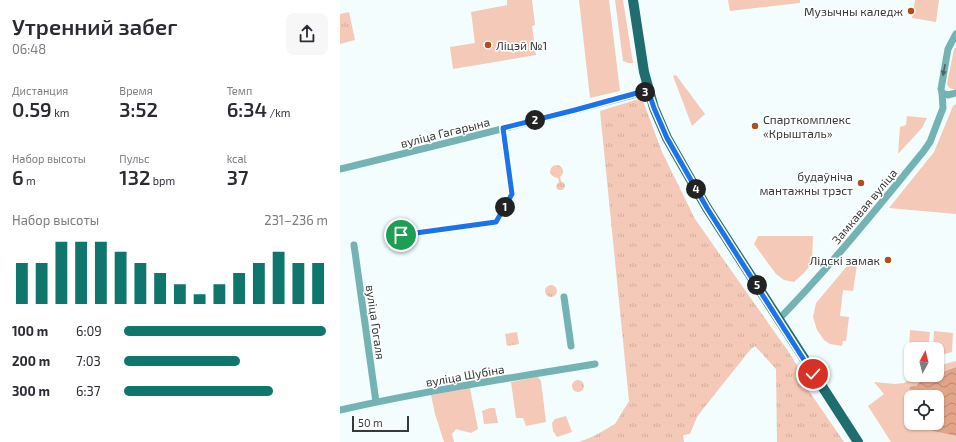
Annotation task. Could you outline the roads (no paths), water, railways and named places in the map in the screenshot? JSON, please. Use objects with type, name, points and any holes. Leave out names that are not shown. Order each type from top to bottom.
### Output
[{"type":"main road","points":[[633,0],[648,90],[664,133],[707,208],[858,442]]},
{"type":"street","name":"Замкавая вуліца","points":[[778,320],[847,244],[930,142],[943,108],[941,89],[948,49],[956,34]]},
{"type":"street","name":"вуліца Гагарына","points":[[340,169],[396,156],[648,90]]},
{"type":"street","points":[[942,93],[948,95],[956,93]]},
{"type":"street","points":[[401,235],[496,222],[512,194],[503,128]]},
{"type":"street","name":"вуліца Гогаля","points":[[354,245],[376,402]]},
{"type":"street","points":[[564,297],[571,346]]},
{"type":"street","name":"вуліца Шубіна","points":[[340,410],[427,392],[595,364]]},
{"type":"water","points":[[956,367],[956,436],[932,430],[944,430],[944,390],[910,390],[910,387],[916,386],[920,382],[944,382],[944,371]]},
{"type":"place","name":"Музычны каледж","points":[[911,11]]},
{"type":"place","name":"Ліцэй №1","points":[[488,45]]},
{"type":"place","name":"Спарткомплекс «Крышталь»","points":[[755,126]]},
{"type":"place","name":"будаўніча мантажны трэст","points":[[861,183]]},
{"type":"place","name":"Лідскі замак","points":[[888,260]]}]
